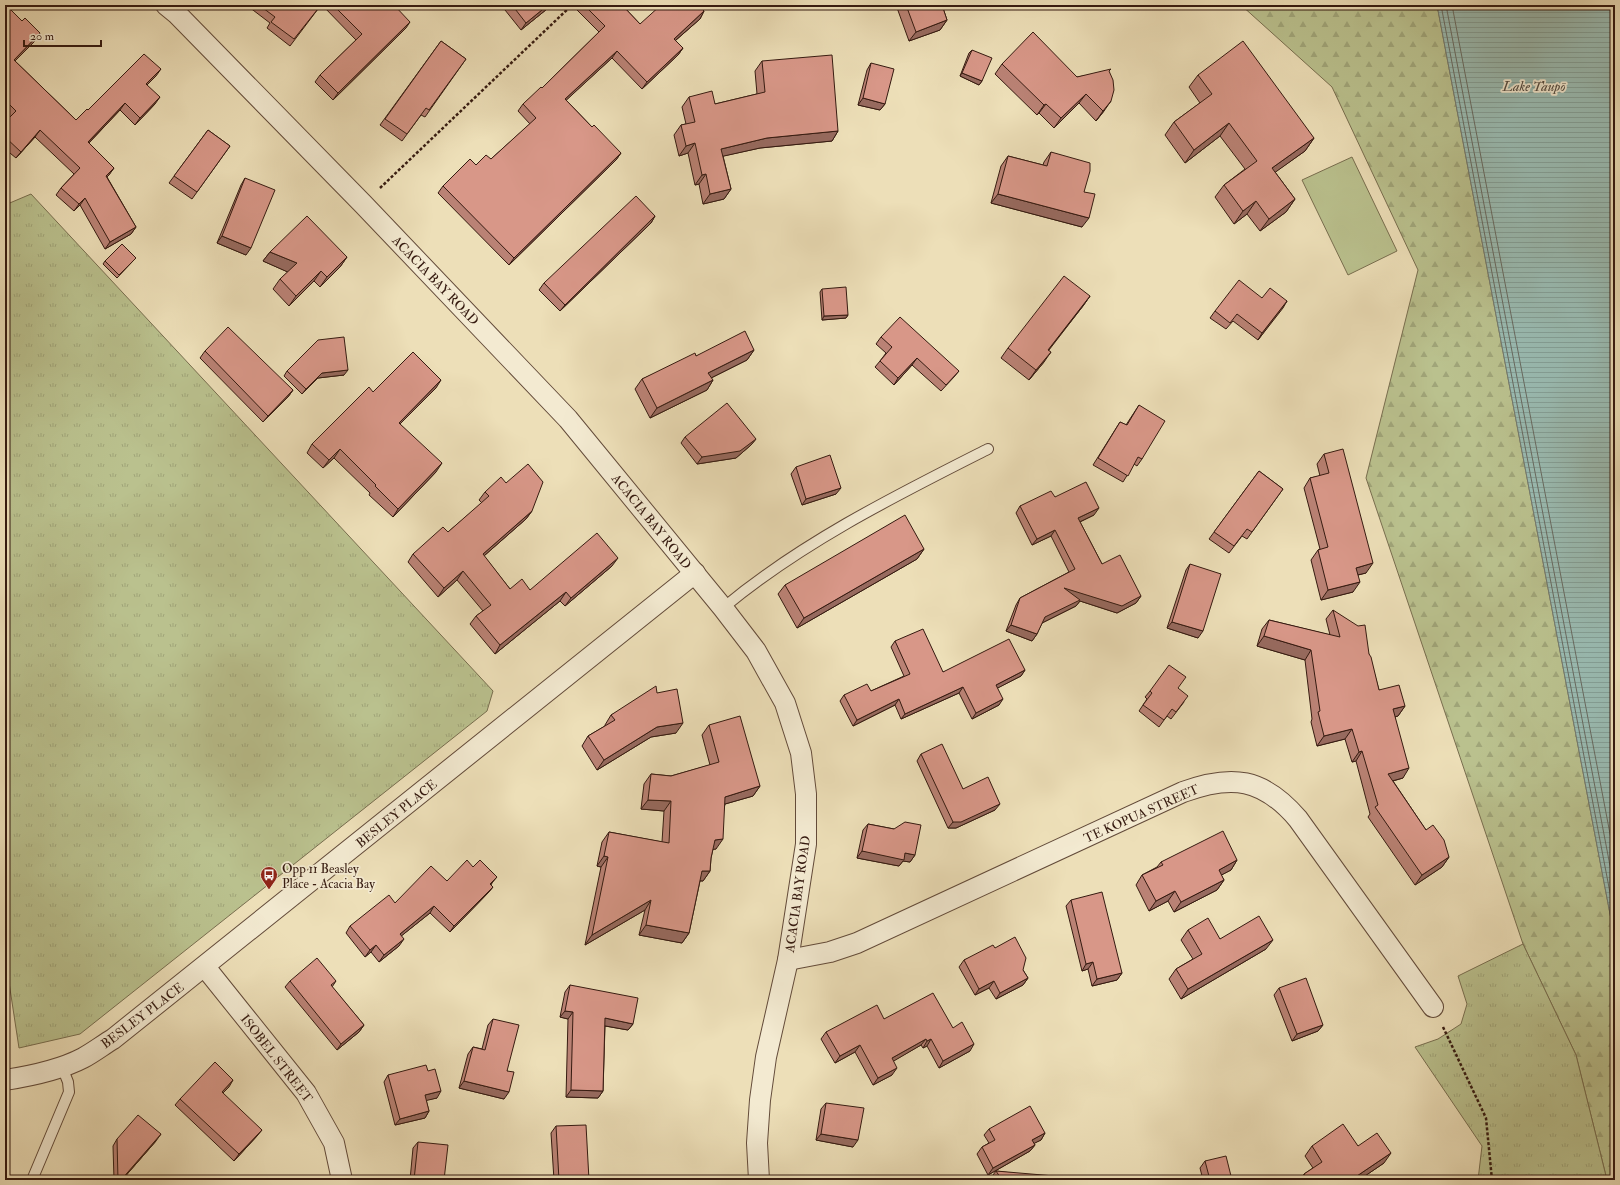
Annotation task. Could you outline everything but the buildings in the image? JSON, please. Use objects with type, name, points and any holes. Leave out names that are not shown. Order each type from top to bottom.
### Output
[{"type":"street","name":"ACACIA BAY ROAD","points":[[166,5],[177,14],[363,204],[568,419],[723,608],[756,651],[786,703],[801,753],[806,794],[806,844],[788,960],[766,1058],[760,1100],[758,1143],[759,1180]]},
{"type":"street","name":"BESLEY PLACE","points":[[5,1080],[62,1067],[83,1058],[113,1039],[205,967],[695,573]]},
{"type":"street","name":"TE KOPUA STREET","points":[[788,960],[830,952],[857,943],[1183,792],[1202,785],[1221,782],[1238,783],[1256,786],[1272,793],[1286,805],[1298,819],[1433,1007]]},
{"type":"street","name":"ISOBEL STREET","points":[[205,967],[306,1093],[334,1143],[342,1180]]},
{"type":"lane","points":[[723,608],[744,590],[815,544],[896,496],[988,449]]},
{"type":"lane","points":[[32,1180],[69,1092],[68,1082],[62,1067]]},
{"type":"path","points":[[363,204],[572,5]]},
{"type":"path","points":[[1433,1007],[1486,1118],[1492,1180]]},
{"type":"green space","points":[[1241,5],[1437,5],[1615,940],[1615,1180],[1607,1180],[1576,1055],[1523,944],[1366,478],[1418,270],[1332,87]]},
{"type":"green space","points":[[1352,157],[1397,251],[1348,275],[1302,180]]},
{"type":"green space","points":[[31,194],[493,691],[487,711],[80,1034],[19,1048],[5,956],[5,205]]},
{"type":"green space","points":[[1523,944],[1576,1055],[1607,1180],[1478,1180],[1482,1146],[1415,1047],[1438,1039],[1461,1024],[1467,1004],[1458,976]]},
{"type":"water","name":"Lake Taupō","points":[[1437,5],[1615,5],[1615,940]]},
{"type":"place","name":"Opp 11 Beasley Place - Acacia Bay","points":[[269,890]]}]
